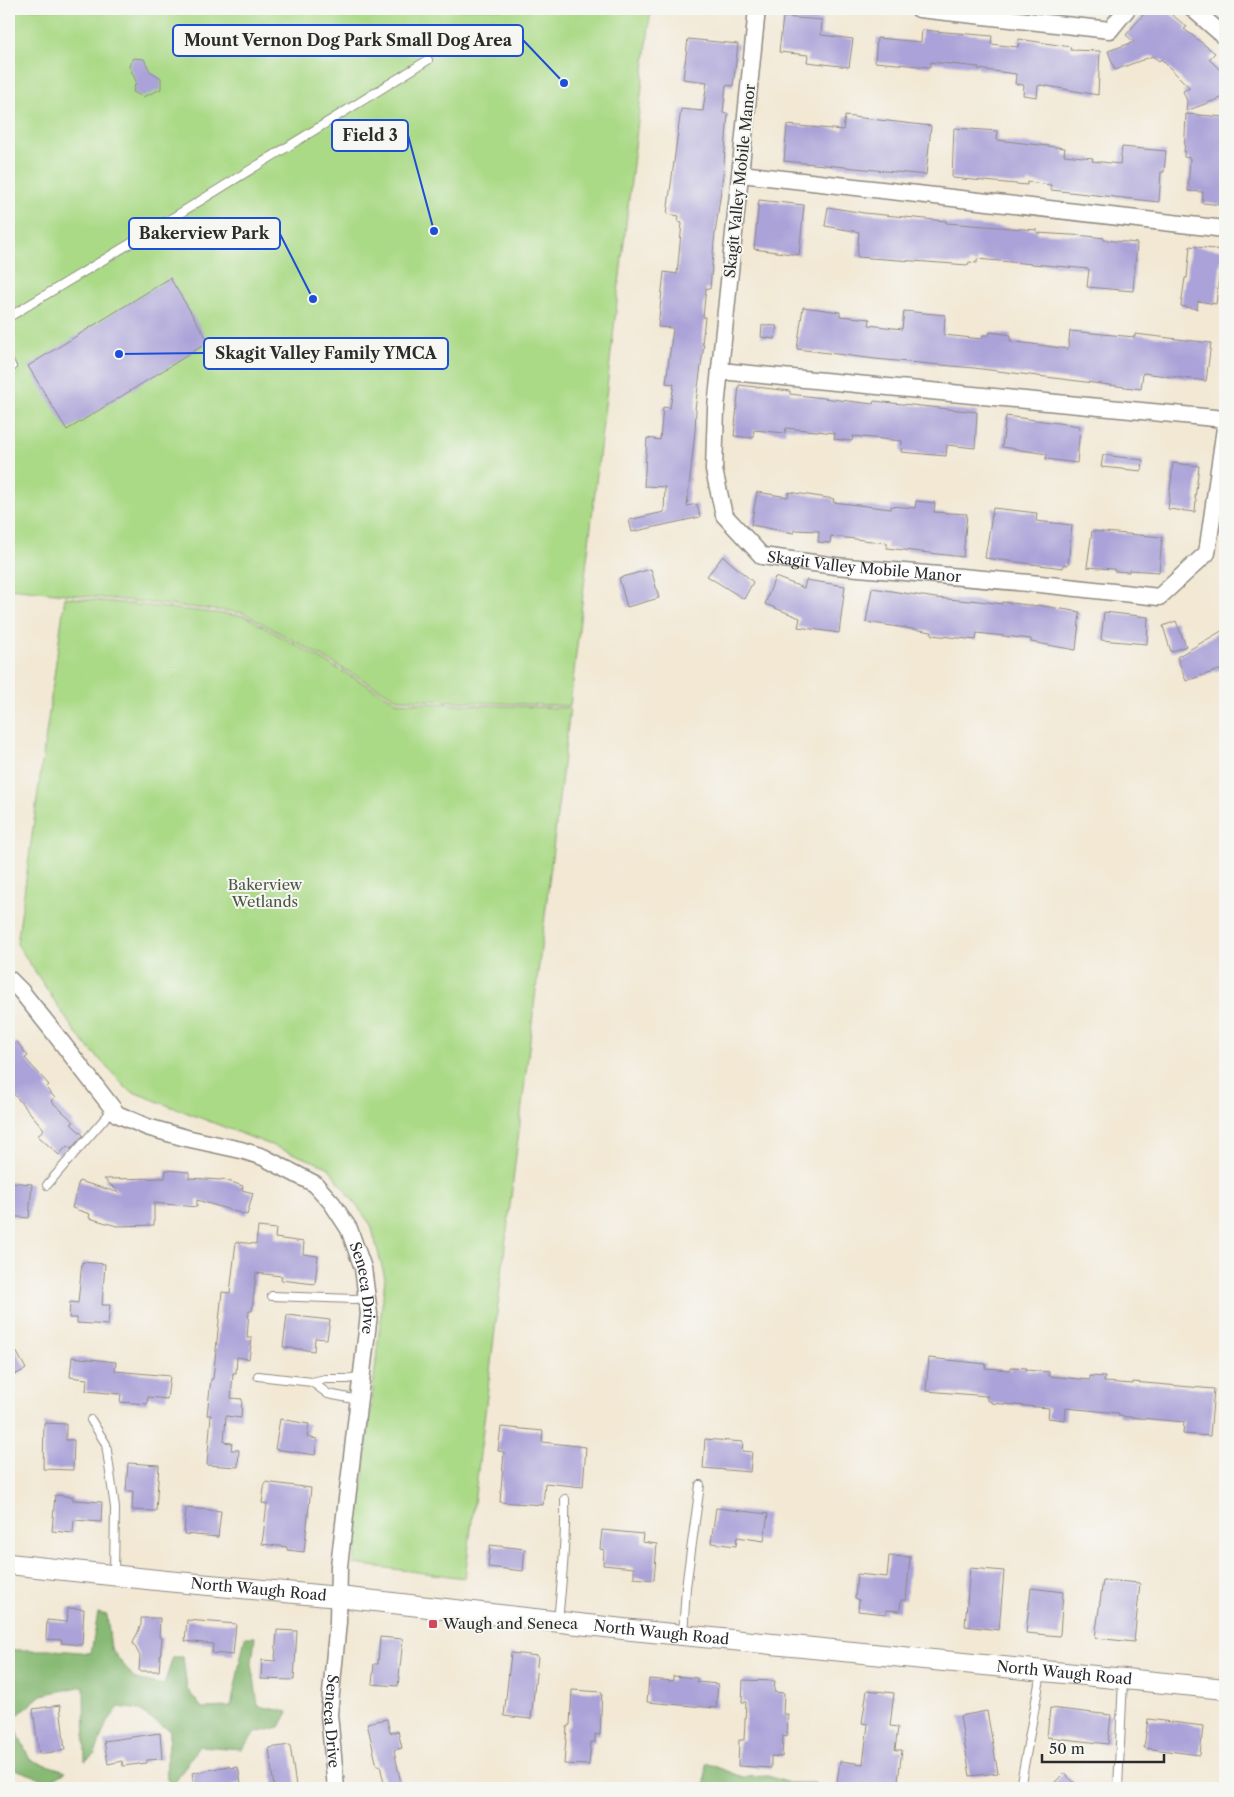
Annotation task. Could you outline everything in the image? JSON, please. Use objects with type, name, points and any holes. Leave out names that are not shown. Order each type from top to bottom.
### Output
[{"type":"street","name":"Skagit Valley Mobile Manor","points":[[757,9],[716,408],[714,470],[724,515],[762,556],[836,566],[1040,584],[1159,597],[1207,553],[1225,428]]},
{"type":"street","points":[[919,9],[1110,30],[1127,9]]},
{"type":"street","points":[[1193,9],[1225,37]]},
{"type":"street","points":[[741,174],[1225,229]]},
{"type":"street","points":[[720,371],[1225,419]]},
{"type":"street","name":"Seneca Drive","points":[[9,979],[21,991],[117,1114],[147,1127],[263,1157],[315,1184],[332,1203],[348,1229],[363,1268],[369,1314],[339,1566],[338,1622],[329,1714],[336,1788]]},
{"type":"street","name":"North Waugh Road","points":[[9,1564],[114,1576],[339,1596],[683,1635],[1042,1671],[1123,1679],[1224,1684]]},
{"type":"lane","points":[[9,317],[428,60]]},
{"type":"lane","points":[[48,1185],[113,1109]]},
{"type":"lane","points":[[272,1296],[367,1298]]},
{"type":"lane","points":[[258,1376],[312,1382],[362,1376]]},
{"type":"lane","points":[[312,1382],[328,1394],[359,1400]]},
{"type":"lane","points":[[91,1420],[106,1444],[115,1508],[114,1576]]},
{"type":"lane","points":[[683,1635],[686,1587],[700,1485]]},
{"type":"lane","points":[[558,1621],[566,1521],[564,1499]]},
{"type":"lane","points":[[1020,1788],[1042,1671]]},
{"type":"lane","points":[[1118,1788],[1123,1679]]},
{"type":"green space","points":[[9,9],[651,9],[570,706],[397,699],[244,613],[9,588]]},
{"type":"green space","name":"Bakerview Wetlands","points":[[65,597],[245,616],[397,702],[570,708],[465,1578],[354,1564],[385,1278],[371,1225],[328,1167],[128,1090],[77,1035],[17,944]]},
{"type":"green space","points":[[98,1613],[107,1615],[111,1649],[135,1679],[164,1685],[173,1657],[183,1657],[187,1689],[202,1708],[231,1707],[245,1637],[255,1637],[252,1663],[258,1706],[288,1712],[280,1727],[255,1733],[242,1749],[199,1746],[174,1784],[167,1780],[170,1730],[152,1720],[140,1710],[119,1707],[106,1724],[95,1754],[85,1761],[84,1686],[41,1695],[12,1720],[30,1760],[66,1771],[49,1781],[9,1767],[9,1650],[54,1650],[91,1653]]},
{"type":"green space","points":[[706,1763],[743,1777],[768,1776],[789,1783],[815,1783],[815,1788],[705,1788]]},
{"type":"building","points":[[1148,9],[1165,9],[1187,27],[1184,29],[1215,53],[1209,59],[1225,75],[1225,90],[1222,92],[1224,97],[1186,111],[1187,101],[1183,91],[1190,88],[1161,59],[1159,61],[1153,56],[1115,70],[1108,51],[1134,42],[1126,35]]},
{"type":"building","points":[[783,17],[822,20],[821,35],[853,39],[849,67],[807,62],[808,55],[779,52]]},
{"type":"building","points":[[922,30],[992,36],[991,44],[1018,47],[1019,39],[1071,47],[1070,50],[1100,51],[1098,95],[1041,85],[1038,86],[1037,97],[1023,95],[1024,85],[1015,84],[1016,74],[978,69],[979,67],[931,62],[930,67],[875,62],[877,38],[921,42]]},
{"type":"building","points":[[688,39],[738,44],[733,86],[726,85],[723,113],[728,114],[723,175],[710,289],[706,288],[702,344],[704,344],[695,409],[695,431],[687,506],[697,504],[700,517],[632,532],[629,520],[664,512],[665,487],[644,486],[647,438],[660,440],[663,407],[670,408],[674,384],[666,383],[673,328],[658,327],[664,272],[677,274],[682,223],[678,222],[679,216],[667,214],[681,109],[703,111],[707,82],[683,79]]},
{"type":"building","points":[[133,58],[144,59],[150,71],[161,78],[161,89],[143,97],[133,92],[136,81],[129,66]]},
{"type":"building","points":[[1186,114],[1225,117],[1224,205],[1202,203],[1203,192],[1188,191],[1190,158],[1184,157]]},
{"type":"building","points":[[845,116],[931,126],[926,175],[784,161],[787,125],[843,130]]},
{"type":"building","points":[[954,128],[998,131],[997,140],[1065,148],[1064,155],[1093,158],[1092,161],[1120,164],[1122,147],[1166,151],[1164,172],[1161,172],[1159,202],[1051,190],[1051,185],[1027,182],[1027,185],[952,178]]},
{"type":"building","points":[[759,200],[804,205],[799,255],[754,249]]},
{"type":"building","points":[[828,207],[864,213],[946,221],[946,223],[1037,230],[1037,233],[1087,236],[1104,238],[1104,240],[1137,243],[1133,291],[1087,287],[1089,269],[977,259],[977,263],[969,262],[968,265],[857,257],[859,232],[825,226]]},
{"type":"building","points":[[1190,246],[1222,250],[1216,304],[1198,301],[1197,309],[1181,306],[1185,278],[1187,278]]},
{"type":"building","points":[[170,278],[209,342],[67,430],[28,366]]},
{"type":"building","points":[[803,307],[840,312],[840,316],[870,319],[869,325],[902,329],[904,311],[945,315],[944,335],[982,339],[983,335],[989,335],[990,332],[1011,335],[1010,341],[1068,349],[1070,331],[1135,337],[1135,334],[1211,343],[1206,381],[1143,373],[1141,389],[974,368],[875,359],[797,349]]},
{"type":"building","points":[[762,325],[777,326],[775,339],[761,337]]},
{"type":"building","points":[[739,385],[790,391],[790,394],[873,404],[874,401],[977,412],[975,448],[947,445],[946,456],[901,452],[902,441],[853,436],[852,441],[834,439],[835,433],[786,428],[785,433],[754,430],[753,438],[734,436]]},
{"type":"building","points":[[1006,416],[1080,426],[1077,463],[1046,459],[1047,454],[1002,447]]},
{"type":"building","points":[[1103,455],[1143,460],[1142,471],[1101,467]]},
{"type":"building","points":[[1173,463],[1199,466],[1195,512],[1168,509]]},
{"type":"building","points":[[757,492],[788,497],[789,492],[834,499],[833,502],[891,509],[891,506],[915,508],[916,501],[935,503],[934,512],[967,514],[963,557],[887,548],[887,543],[831,536],[830,543],[818,542],[819,531],[794,530],[794,533],[751,525]]},
{"type":"building","points":[[993,508],[1037,513],[1036,521],[1072,525],[1068,565],[1064,564],[1063,568],[985,558]]},
{"type":"building","points":[[1092,531],[1162,537],[1159,572],[1114,571],[1114,569],[1087,567]]},
{"type":"building","points":[[723,556],[753,582],[744,599],[707,576]]},
{"type":"building","points":[[651,569],[659,598],[627,607],[619,578]]},
{"type":"building","points":[[775,577],[804,588],[806,580],[845,586],[839,633],[798,627],[800,618],[765,604]]},
{"type":"building","points":[[872,588],[936,598],[1037,605],[1080,612],[1076,650],[1031,642],[1031,639],[977,633],[976,640],[932,635],[932,632],[866,622]]},
{"type":"building","points":[[1104,612],[1148,617],[1147,644],[1101,640]]},
{"type":"building","points":[[1176,621],[1186,646],[1171,652],[1163,626]]},
{"type":"building","points":[[1225,629],[1225,668],[1186,681],[1177,657]]},
{"type":"building","points":[[17,1042],[28,1056],[25,1058],[49,1085],[46,1088],[55,1098],[51,1101],[74,1122],[71,1124],[83,1135],[71,1149],[67,1146],[59,1155],[38,1136],[44,1129],[12,1092],[9,1092],[9,1048]]},
{"type":"building","points":[[166,1170],[189,1172],[189,1178],[222,1179],[243,1186],[242,1190],[253,1193],[247,1215],[197,1200],[197,1207],[154,1203],[154,1225],[117,1226],[89,1218],[90,1214],[72,1208],[79,1181],[120,1193],[104,1179],[165,1178]]},
{"type":"building","points":[[9,1182],[32,1184],[29,1218],[9,1216]]},
{"type":"building","points":[[258,1227],[276,1229],[275,1238],[304,1242],[303,1254],[318,1256],[315,1284],[281,1280],[282,1276],[256,1273],[252,1311],[249,1311],[247,1338],[252,1338],[249,1359],[237,1357],[236,1373],[233,1373],[231,1398],[242,1399],[241,1418],[226,1416],[224,1442],[232,1443],[231,1450],[239,1450],[238,1467],[207,1465],[211,1415],[207,1415],[211,1379],[213,1379],[222,1292],[230,1293],[236,1242],[256,1244]]},
{"type":"building","points":[[82,1262],[105,1264],[102,1305],[110,1305],[108,1325],[77,1323],[77,1318],[69,1318],[70,1302],[78,1303]]},
{"type":"building","points":[[287,1315],[330,1320],[327,1339],[315,1338],[314,1351],[283,1347]]},
{"type":"building","points":[[9,1338],[26,1369],[9,1378]]},
{"type":"building","points":[[72,1357],[116,1362],[115,1371],[170,1376],[167,1399],[148,1397],[147,1404],[120,1402],[121,1394],[86,1391],[87,1379],[70,1377]]},
{"type":"building","points":[[929,1358],[986,1364],[985,1368],[1011,1370],[1011,1367],[1027,1368],[1026,1370],[1049,1372],[1049,1376],[1090,1380],[1090,1376],[1105,1377],[1104,1382],[1133,1384],[1133,1382],[1214,1389],[1210,1436],[1183,1434],[1184,1422],[1118,1416],[1119,1413],[1066,1408],[1065,1420],[1048,1418],[1049,1408],[991,1403],[991,1401],[987,1401],[987,1396],[926,1391]]},
{"type":"building","points":[[280,1419],[309,1424],[307,1437],[317,1439],[315,1455],[275,1449]]},
{"type":"building","points":[[44,1423],[66,1424],[66,1440],[74,1440],[73,1470],[43,1469]]},
{"type":"building","points":[[501,1427],[543,1431],[542,1442],[586,1447],[583,1487],[545,1483],[543,1505],[500,1502],[504,1452],[498,1451]]},
{"type":"building","points":[[705,1439],[743,1442],[742,1451],[752,1452],[750,1472],[703,1468]]},
{"type":"building","points":[[128,1463],[159,1465],[156,1511],[132,1510],[133,1491],[126,1491]]},
{"type":"building","points":[[265,1482],[311,1488],[304,1552],[287,1550],[287,1547],[262,1544],[267,1504],[262,1503]]},
{"type":"building","points":[[55,1495],[73,1497],[73,1500],[102,1502],[101,1522],[74,1520],[73,1533],[52,1531]]},
{"type":"building","points":[[186,1508],[221,1511],[218,1537],[184,1534]]},
{"type":"building","points":[[716,1508],[768,1514],[764,1541],[737,1537],[736,1546],[711,1543]]},
{"type":"building","points":[[602,1530],[643,1534],[642,1542],[657,1544],[654,1580],[634,1578],[634,1568],[603,1565],[604,1550],[600,1549]]},
{"type":"building","points":[[490,1545],[525,1549],[523,1571],[488,1567]]},
{"type":"building","points":[[889,1556],[910,1557],[906,1600],[901,1600],[900,1611],[886,1610],[886,1614],[858,1611],[859,1600],[855,1598],[857,1574],[887,1577]]},
{"type":"building","points":[[970,1568],[1004,1571],[999,1630],[965,1626]]},
{"type":"building","points":[[1103,1580],[1140,1583],[1134,1642],[1095,1638]]},
{"type":"building","points":[[1031,1588],[1063,1592],[1059,1636],[1026,1633]]},
{"type":"building","points":[[68,1608],[84,1609],[82,1645],[61,1643],[62,1640],[46,1639],[47,1620],[67,1622]]},
{"type":"building","points":[[141,1618],[160,1618],[159,1637],[162,1638],[159,1671],[139,1671],[140,1656],[133,1643],[141,1625]]},
{"type":"building","points":[[187,1620],[236,1624],[233,1655],[212,1653],[213,1644],[185,1641]]},
{"type":"building","points":[[277,1630],[297,1631],[294,1680],[261,1679],[262,1660],[275,1661]]},
{"type":"building","points":[[380,1637],[403,1639],[398,1686],[372,1684],[374,1664],[378,1664]]},
{"type":"building","points":[[511,1653],[538,1656],[531,1719],[504,1716]]},
{"type":"building","points":[[673,1676],[697,1678],[697,1682],[718,1684],[716,1708],[647,1702],[649,1679],[673,1681]]},
{"type":"building","points":[[743,1680],[775,1681],[774,1692],[784,1693],[783,1714],[788,1714],[787,1737],[783,1736],[782,1757],[771,1756],[771,1768],[738,1766],[739,1740],[744,1740],[746,1702],[742,1702]]},
{"type":"building","points":[[572,1690],[602,1692],[600,1735],[595,1734],[595,1742],[591,1742],[589,1765],[564,1764],[567,1727],[570,1725]]},
{"type":"building","points":[[867,1690],[894,1693],[890,1726],[898,1727],[895,1750],[902,1750],[897,1788],[836,1788],[840,1761],[863,1764],[868,1724],[862,1723]]},
{"type":"building","points":[[60,1705],[65,1750],[39,1754],[33,1709]]},
{"type":"building","points":[[1050,1708],[1111,1715],[1108,1744],[1047,1737]]},
{"type":"building","points":[[987,1711],[998,1773],[970,1776],[960,1716]]},
{"type":"building","points":[[387,1719],[390,1733],[398,1731],[402,1748],[394,1750],[402,1788],[385,1788],[380,1765],[377,1766],[367,1723]]},
{"type":"building","points":[[1148,1719],[1203,1726],[1200,1755],[1144,1748]]},
{"type":"building","points":[[160,1733],[162,1759],[147,1760],[147,1763],[123,1766],[122,1761],[108,1764],[104,1741]]},
{"type":"building","points":[[290,1745],[296,1786],[274,1788],[269,1748]]},
{"type":"building","points":[[229,1766],[230,1768],[238,1767],[241,1783],[233,1785],[234,1788],[195,1788],[192,1773]]},
{"type":"building","points":[[1064,1773],[1080,1788],[1049,1788]]},
{"type":"place","name":"Mount Vernon Dog Park Small Dog Area","points":[[564,83]]},
{"type":"place","name":"Field 3","points":[[434,231]]},
{"type":"place","name":"Bakerview Park","points":[[313,299]]},
{"type":"place","name":"Skagit Valley Family YMCA","points":[[119,354]]},
{"type":"place","name":"Waugh and Seneca","points":[[433,1624]]}]
